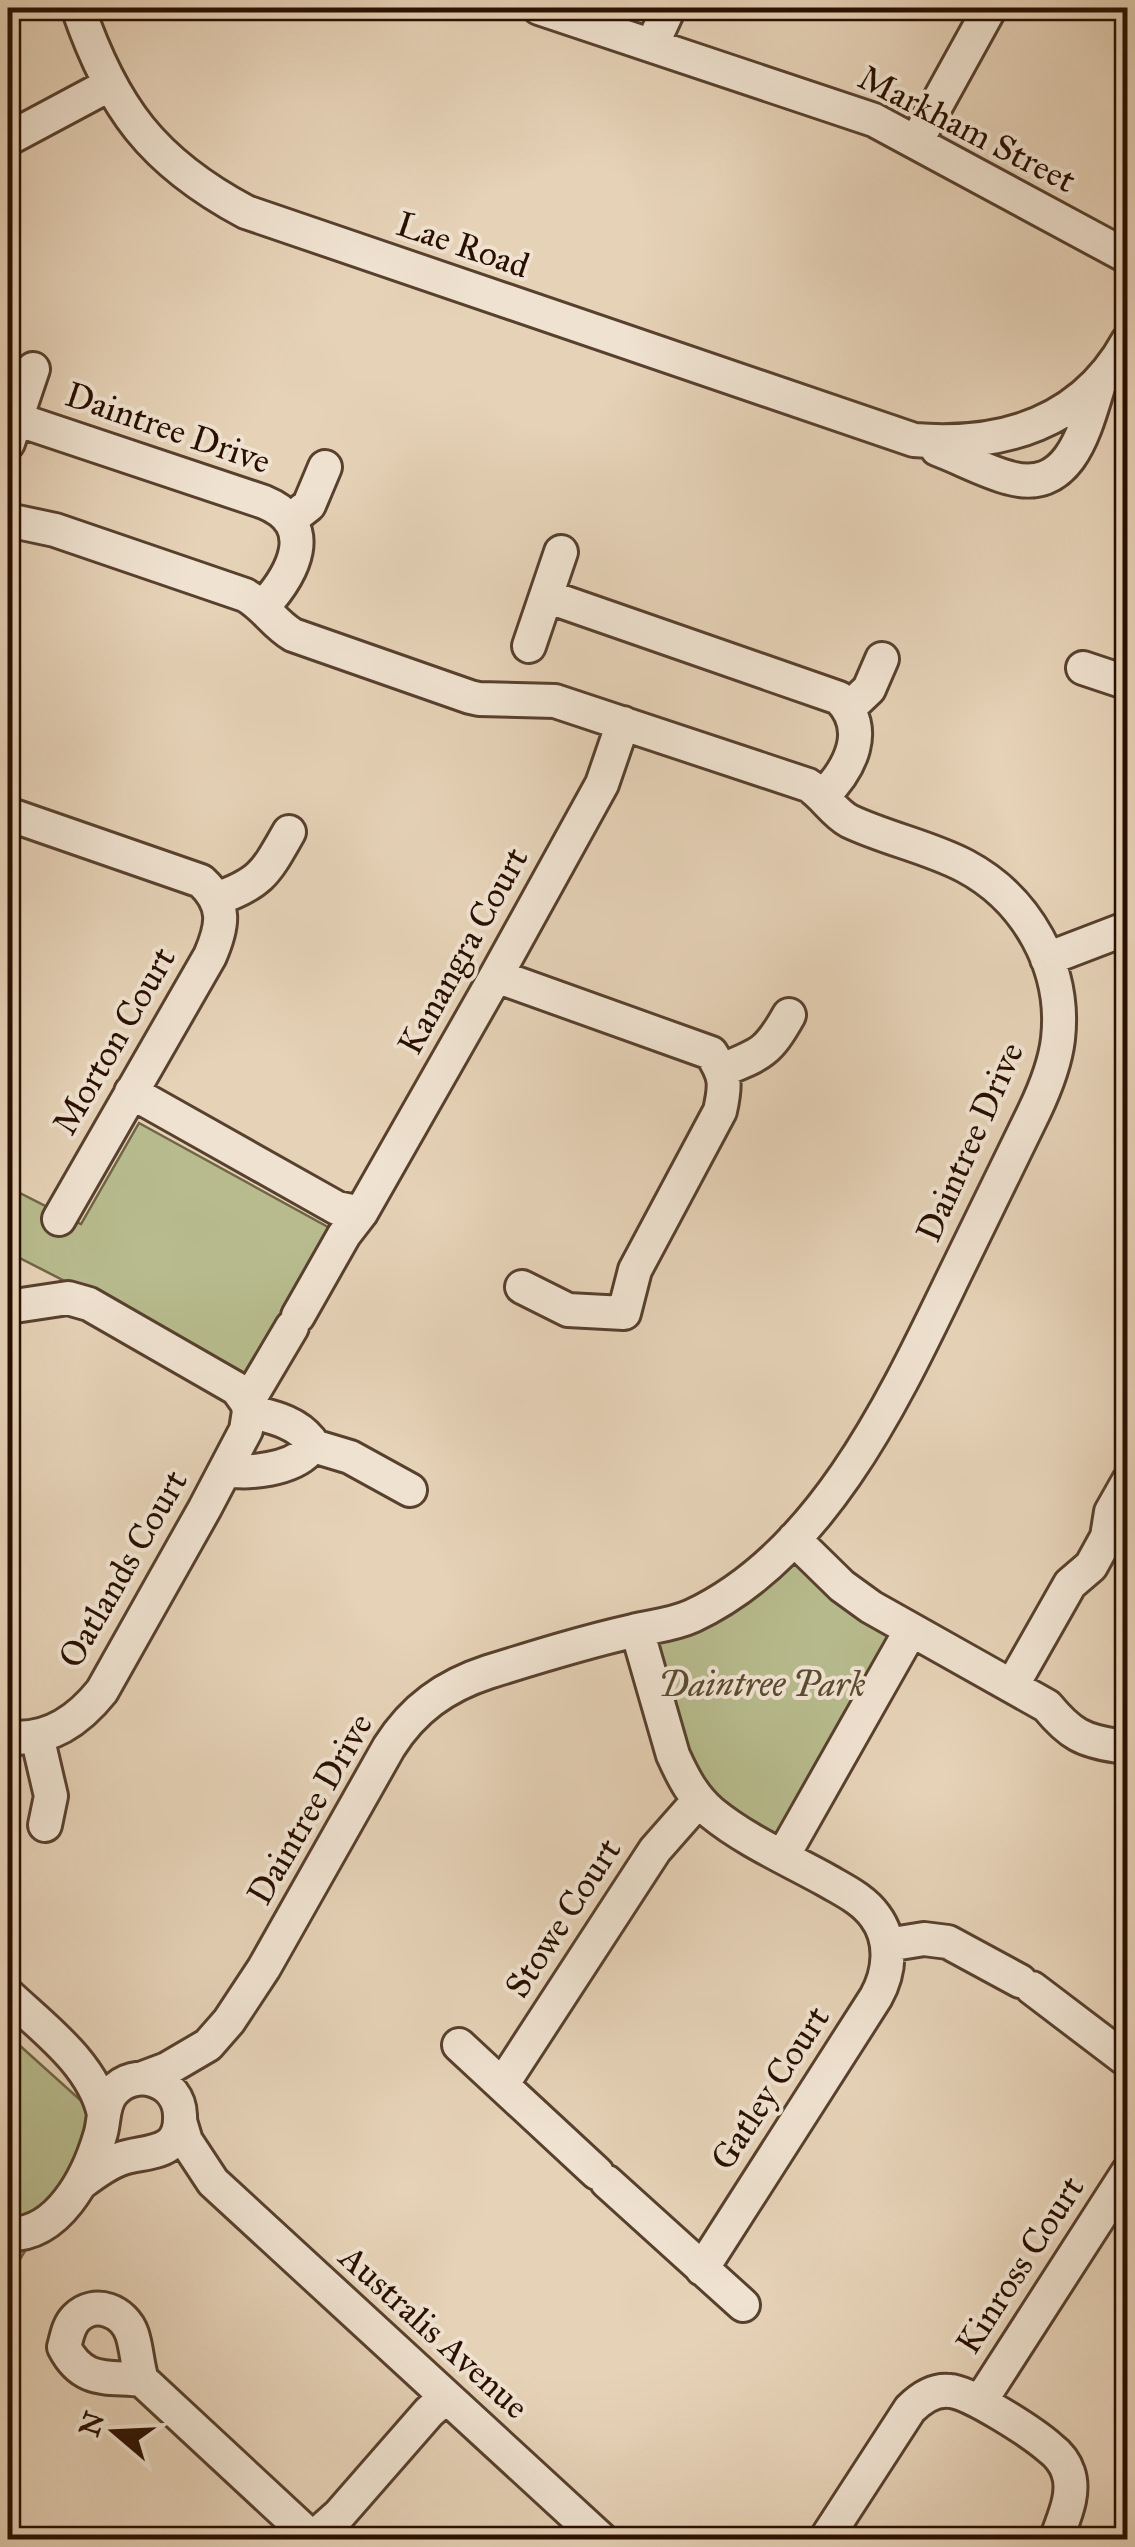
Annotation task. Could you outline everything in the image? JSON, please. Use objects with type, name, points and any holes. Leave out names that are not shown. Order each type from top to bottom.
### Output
[{"type":"street","name":"Lae Road","points":[[78,8],[109,85],[136,126],[168,161],[202,187],[246,212],[914,440],[1010,478],[1030,481],[1052,475],[1068,460],[1080,439],[1100,382],[1128,341]]},
{"type":"street","name":"Markham Street","points":[[539,8],[874,120],[1128,257]]},
{"type":"street","points":[[652,45],[670,8]]},
{"type":"street","points":[[916,142],[990,8]]},
{"type":"street","points":[[8,139],[109,85]]},
{"type":"street","name":"Daintree Drive","points":[[33,369],[12,431],[264,502],[290,520],[297,541],[290,568],[262,606]]},
{"type":"street","name":"Lae Road","points":[[914,440],[968,442],[1021,431],[1065,408],[1100,382]]},
{"type":"street","name":"Daintree Drive","points":[[290,520],[309,505],[325,467]]},
{"type":"street","name":"Daintree Drive","points":[[8,520],[55,530],[244,595],[262,606],[292,635],[470,697],[555,700],[808,785],[849,822],[960,863],[988,880],[1027,919],[1047,959],[1057,1003],[1058,1039],[1050,1076],[913,1358],[834,1492],[794,1540],[729,1596],[674,1624],[637,1630],[465,1680],[414,1714],[389,1747],[264,1968],[229,2022],[208,2045],[192,2074],[180,2115]]},
{"type":"street","points":[[529,646],[561,552]]},
{"type":"street","points":[[546,596],[839,698],[856,724],[854,744],[844,769],[823,796]]},
{"type":"street","points":[[849,708],[869,689],[882,659]]},
{"type":"street","points":[[1083,668],[1128,683]]},
{"type":"street","name":"Kanangra Court","points":[[295,1322],[496,976],[602,784],[623,723]]},
{"type":"street","points":[[8,814],[201,881],[216,898],[258,880],[289,832]]},
{"type":"street","name":"Morton Court","points":[[58,1219],[218,936],[221,917],[216,898]]},
{"type":"street","points":[[1047,959],[1128,928]]},
{"type":"street","points":[[496,976],[711,1052],[722,1070],[726,1088],[720,1111],[634,1270],[624,1314],[568,1310],[522,1287]]},
{"type":"street","points":[[722,1070],[770,1047],[790,1015]]},
{"type":"street","points":[[131,1092],[337,1208],[360,1213]]},
{"type":"street","points":[[8,1307],[68,1298],[89,1304],[237,1388],[248,1406],[307,1434],[310,1445],[350,1457],[410,1490]]},
{"type":"street","name":"Oatlands Court","points":[[45,1825],[51,1796],[22,1736],[66,1725],[80,1716],[102,1691],[226,1470],[246,1430],[248,1406],[295,1322]]},
{"type":"street","name":"Oatlands Court","points":[[226,1470],[250,1472],[297,1460],[310,1445]]},
{"type":"street","points":[[1012,1686],[1070,1584],[1091,1566],[1107,1537],[1110,1512],[1128,1482]]},
{"type":"street","points":[[794,1540],[857,1598],[1048,1706],[1064,1726],[1092,1742],[1123,1749]]},
{"type":"street","points":[[637,1630],[672,1755],[699,1800],[722,1820],[867,1906],[884,1931],[887,1945],[924,1939],[948,1942],[1026,1985],[1128,2061]]},
{"type":"street","points":[[783,1856],[911,1630]]},
{"type":"street","name":"Stowe Court","points":[[502,2085],[645,1864],[699,1800]]},
{"type":"street","name":"Gatley Court","points":[[702,2268],[876,1997],[885,1977],[887,1945]]},
{"type":"street","points":[[8,1994],[68,2051],[98,2095],[106,2130],[116,2145],[141,2155]]},
{"type":"street","name":"Daintree Drive","points":[[140,2078],[167,2069],[208,2045]]},
{"type":"street","points":[[459,2045],[743,2306]]},
{"type":"street","points":[[68,2051],[118,2073],[164,2086],[176,2098],[180,2115],[177,2132],[166,2146],[117,2160],[81,2183]]},
{"type":"street","points":[[10,2244],[55,2216],[81,2183],[98,2144],[112,2093],[126,2082],[140,2078]]},
{"type":"street","name":"Australis Avenue","points":[[180,2115],[186,2141],[213,2182],[602,2540]]},
{"type":"street","name":"Australis Avenue","points":[[141,2155],[164,2160],[213,2182]]},
{"type":"street","name":"Kinross Court","points":[[980,2402],[1128,2172]]},
{"type":"street","points":[[142,2380],[312,2539],[446,2397]]},
{"type":"street","points":[[825,2540],[910,2409],[918,2400],[940,2390],[954,2391],[980,2402],[1062,2459],[1071,2487],[1056,2540]]},
{"type":"green space","points":[[139,1123],[337,1232],[250,1376],[8,1252],[8,1187],[81,1224]]},
{"type":"green space","name":"Daintree Park","points":[[796,1553],[897,1634],[783,1845],[688,1773],[652,1638]]},
{"type":"green space","points":[[8,2035],[87,2106],[85,2135],[73,2172],[8,2279]]}]
